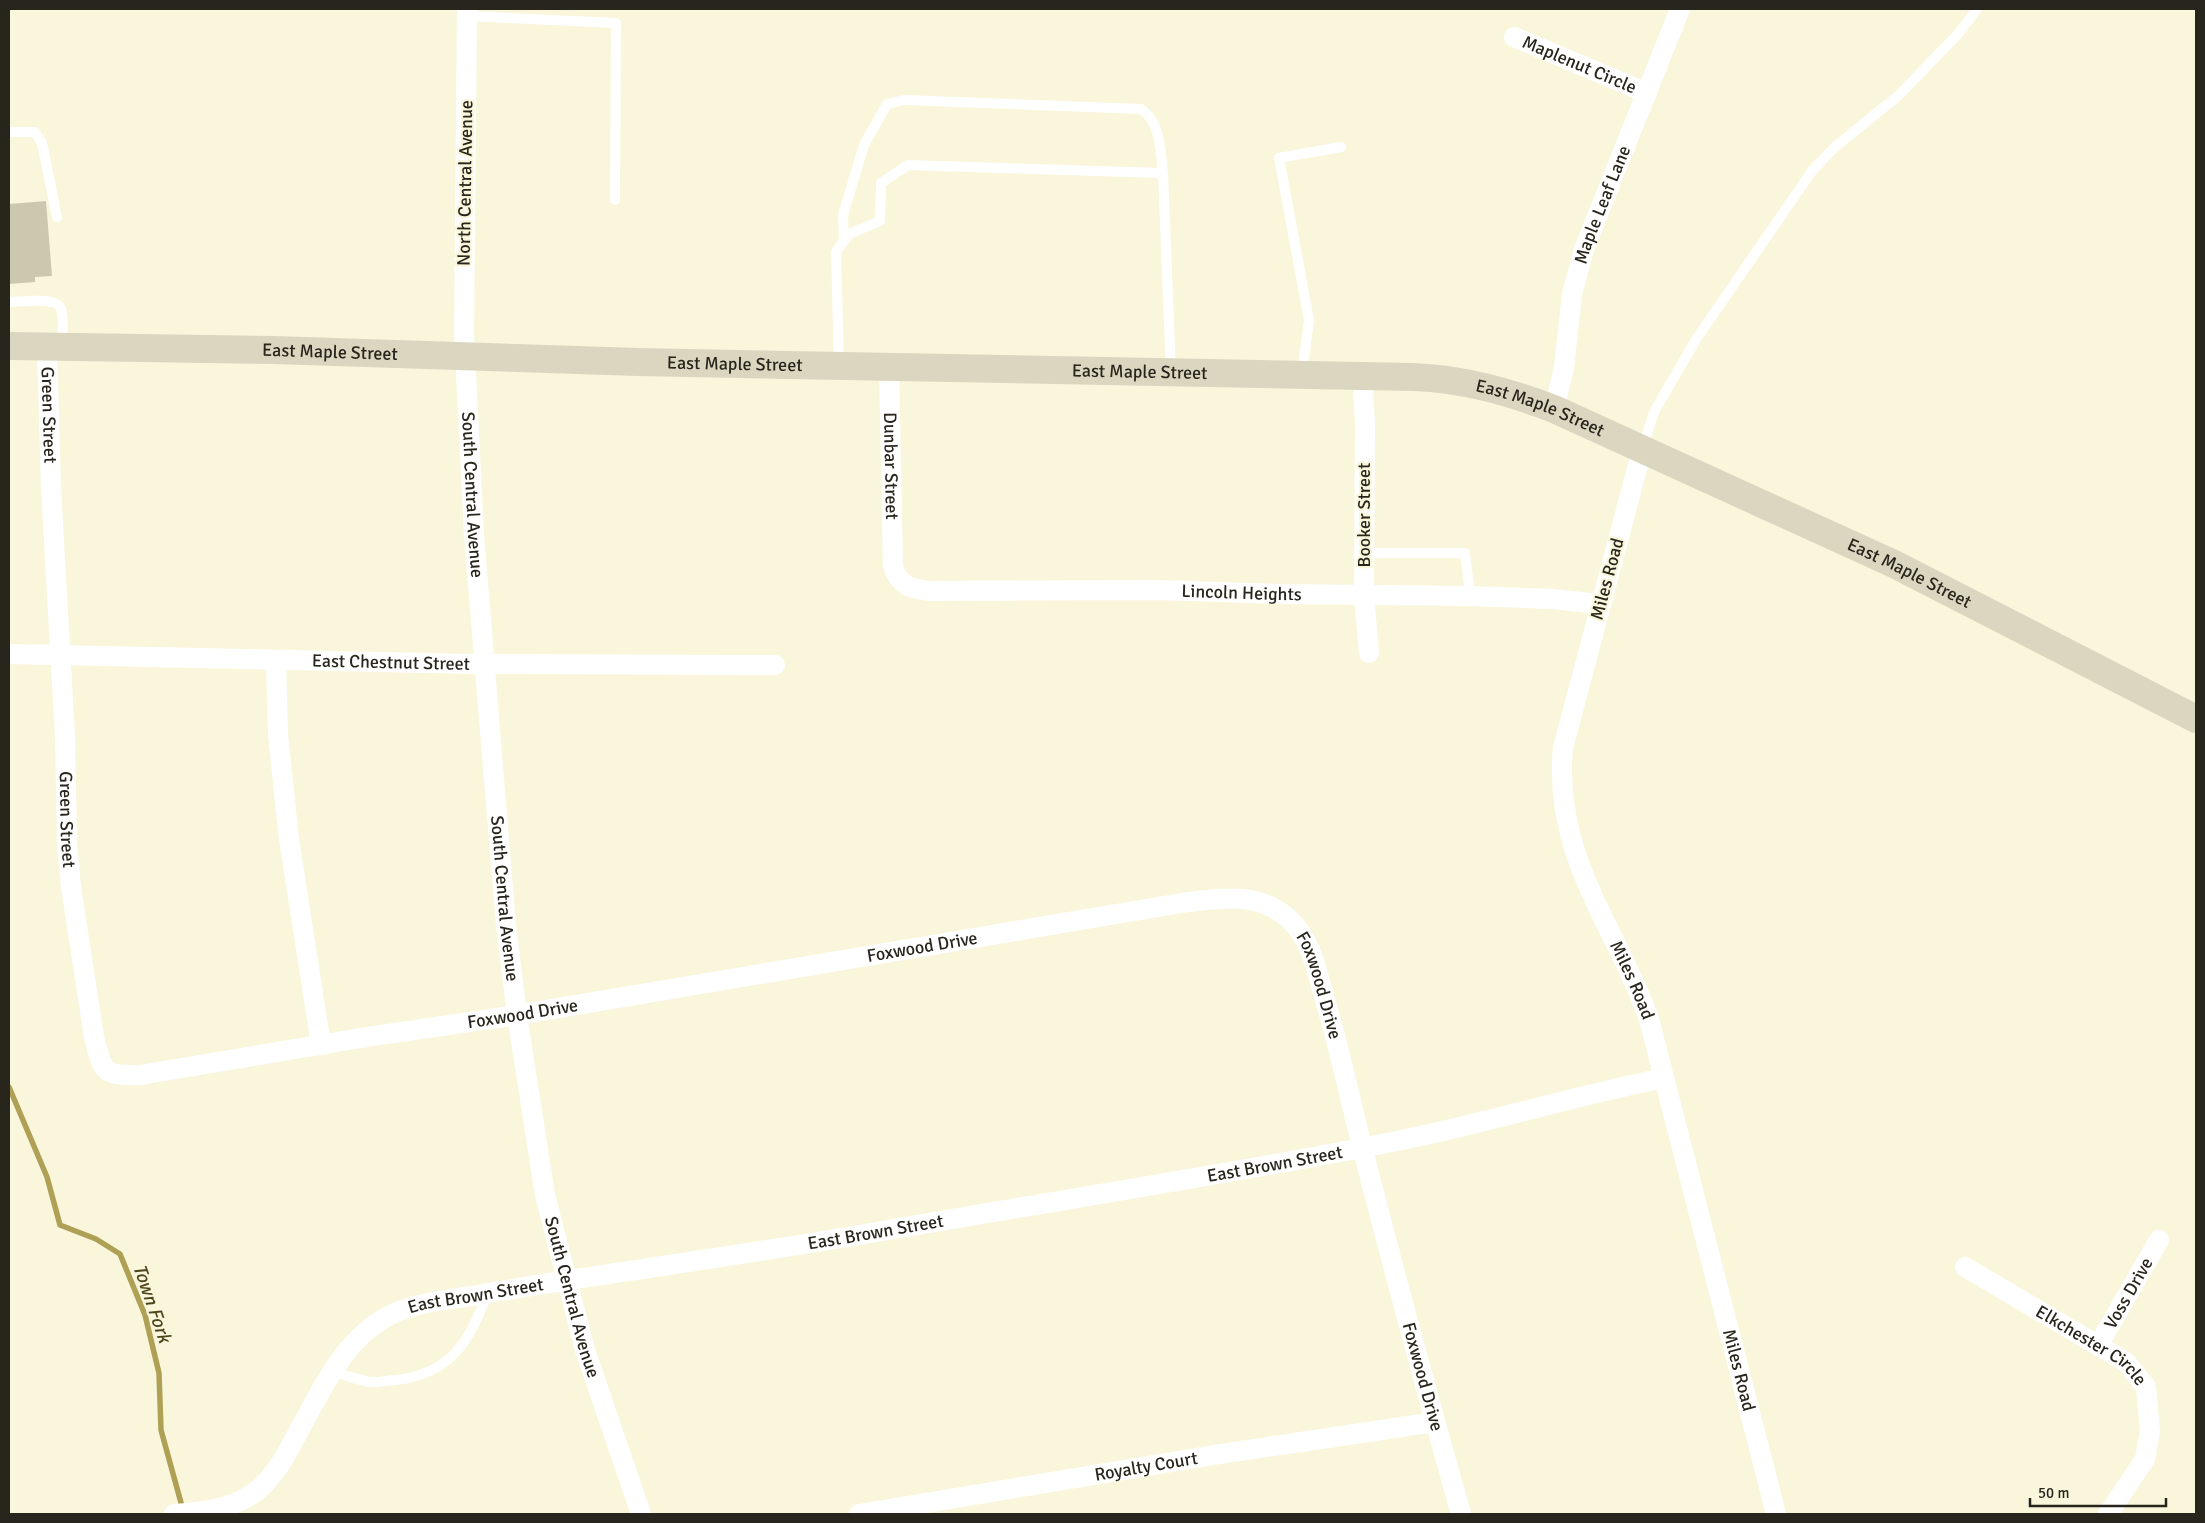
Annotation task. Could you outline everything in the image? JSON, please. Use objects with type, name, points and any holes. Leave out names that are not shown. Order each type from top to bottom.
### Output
[{"type":"main road","name":"East Maple Street","points":[[9,346],[274,350],[465,357],[1362,376],[1438,378],[1467,382],[1510,393],[1554,410],[1909,571],[2196,719]]},
{"type":"street","name":"Maple Leaf Lane","points":[[1554,410],[1564,368],[1572,294],[1582,256],[1680,9]]},
{"type":"street","name":"North Central Avenue","points":[[465,357],[464,246],[467,12]]},
{"type":"street","name":"Maplenut Circle","points":[[1514,37],[1647,93]]},
{"type":"street","name":"Green Street","points":[[55,346],[51,488],[67,842],[71,887],[94,1037],[100,1060],[106,1069],[118,1076],[140,1075],[321,1045]]},
{"type":"street","name":"South Central Avenue","points":[[465,357],[484,663],[506,925],[517,1015],[545,1196],[585,1350],[640,1514]]},
{"type":"street","name":"Dunbar Street","points":[[889,366],[893,566]]},
{"type":"street","name":"Booker Street","points":[[1362,376],[1364,422],[1364,595],[1369,654]]},
{"type":"street","name":"Miles Road","points":[[1642,450],[1563,748],[1561,779],[1564,810],[1575,852],[1594,902],[1640,995],[1649,1019],[1776,1514]]},
{"type":"street","name":"Lincoln Heights","points":[[893,566],[900,582],[908,587],[930,591],[1157,590],[1278,594],[1470,596],[1552,599],[1601,604]]},
{"type":"street","name":"East Chestnut Street","points":[[9,654],[590,666],[775,665]]},
{"type":"street","points":[[276,660],[278,735],[289,839],[321,1045]]},
{"type":"street","name":"Foxwood Drive","points":[[321,1045],[517,1015],[1182,903],[1222,898],[1241,898],[1274,908],[1289,918],[1301,932],[1311,950],[1336,1036],[1362,1148],[1461,1514]]},
{"type":"street","name":"East Brown Street","points":[[174,1514],[202,1512],[235,1503],[250,1496],[265,1484],[281,1462],[333,1372],[360,1336],[375,1323],[392,1313],[430,1302],[702,1261],[1078,1199],[1362,1148],[1664,1078]]},
{"type":"street","name":"Voss Drive","points":[[2098,1346],[2159,1240]]},
{"type":"street","name":"Elkchester Circle","points":[[1965,1267],[2126,1362],[2146,1386],[2150,1431],[2145,1458],[2108,1514]]},
{"type":"street","name":"Royalty Court","points":[[859,1514],[1220,1454],[1435,1422]]},
{"type":"lane","points":[[1642,450],[1655,410],[1697,338],[1812,171],[1836,146],[1898,96],[1958,34],[1977,9]]},
{"type":"lane","points":[[467,12],[616,23],[615,200]]},
{"type":"lane","points":[[844,241],[843,215],[864,144],[887,104],[904,100],[1140,109],[1148,114],[1157,132],[1163,173],[1171,372]]},
{"type":"lane","points":[[9,132],[36,132],[42,143],[58,217]]},
{"type":"lane","points":[[1302,375],[1309,320],[1279,158],[1340,147]]},
{"type":"lane","points":[[839,365],[836,252],[849,234],[880,221],[881,183],[908,165],[1163,173]]},
{"type":"lane","points":[[9,302],[51,301],[58,305],[61,310],[55,346]]},
{"type":"lane","points":[[1365,553],[1466,553],[1470,596]]},
{"type":"lane","points":[[333,1372],[372,1382],[405,1379],[432,1370],[452,1358],[473,1331],[488,1293]]},
{"type":"building","points":[[46,201],[52,276],[35,277],[35,282],[9,284],[9,204]]},
{"type":"waterway","name":"Town Fork","points":[[9,1087],[47,1177],[60,1225],[96,1239],[120,1254],[145,1315],[159,1373],[161,1430],[183,1510]]}]
